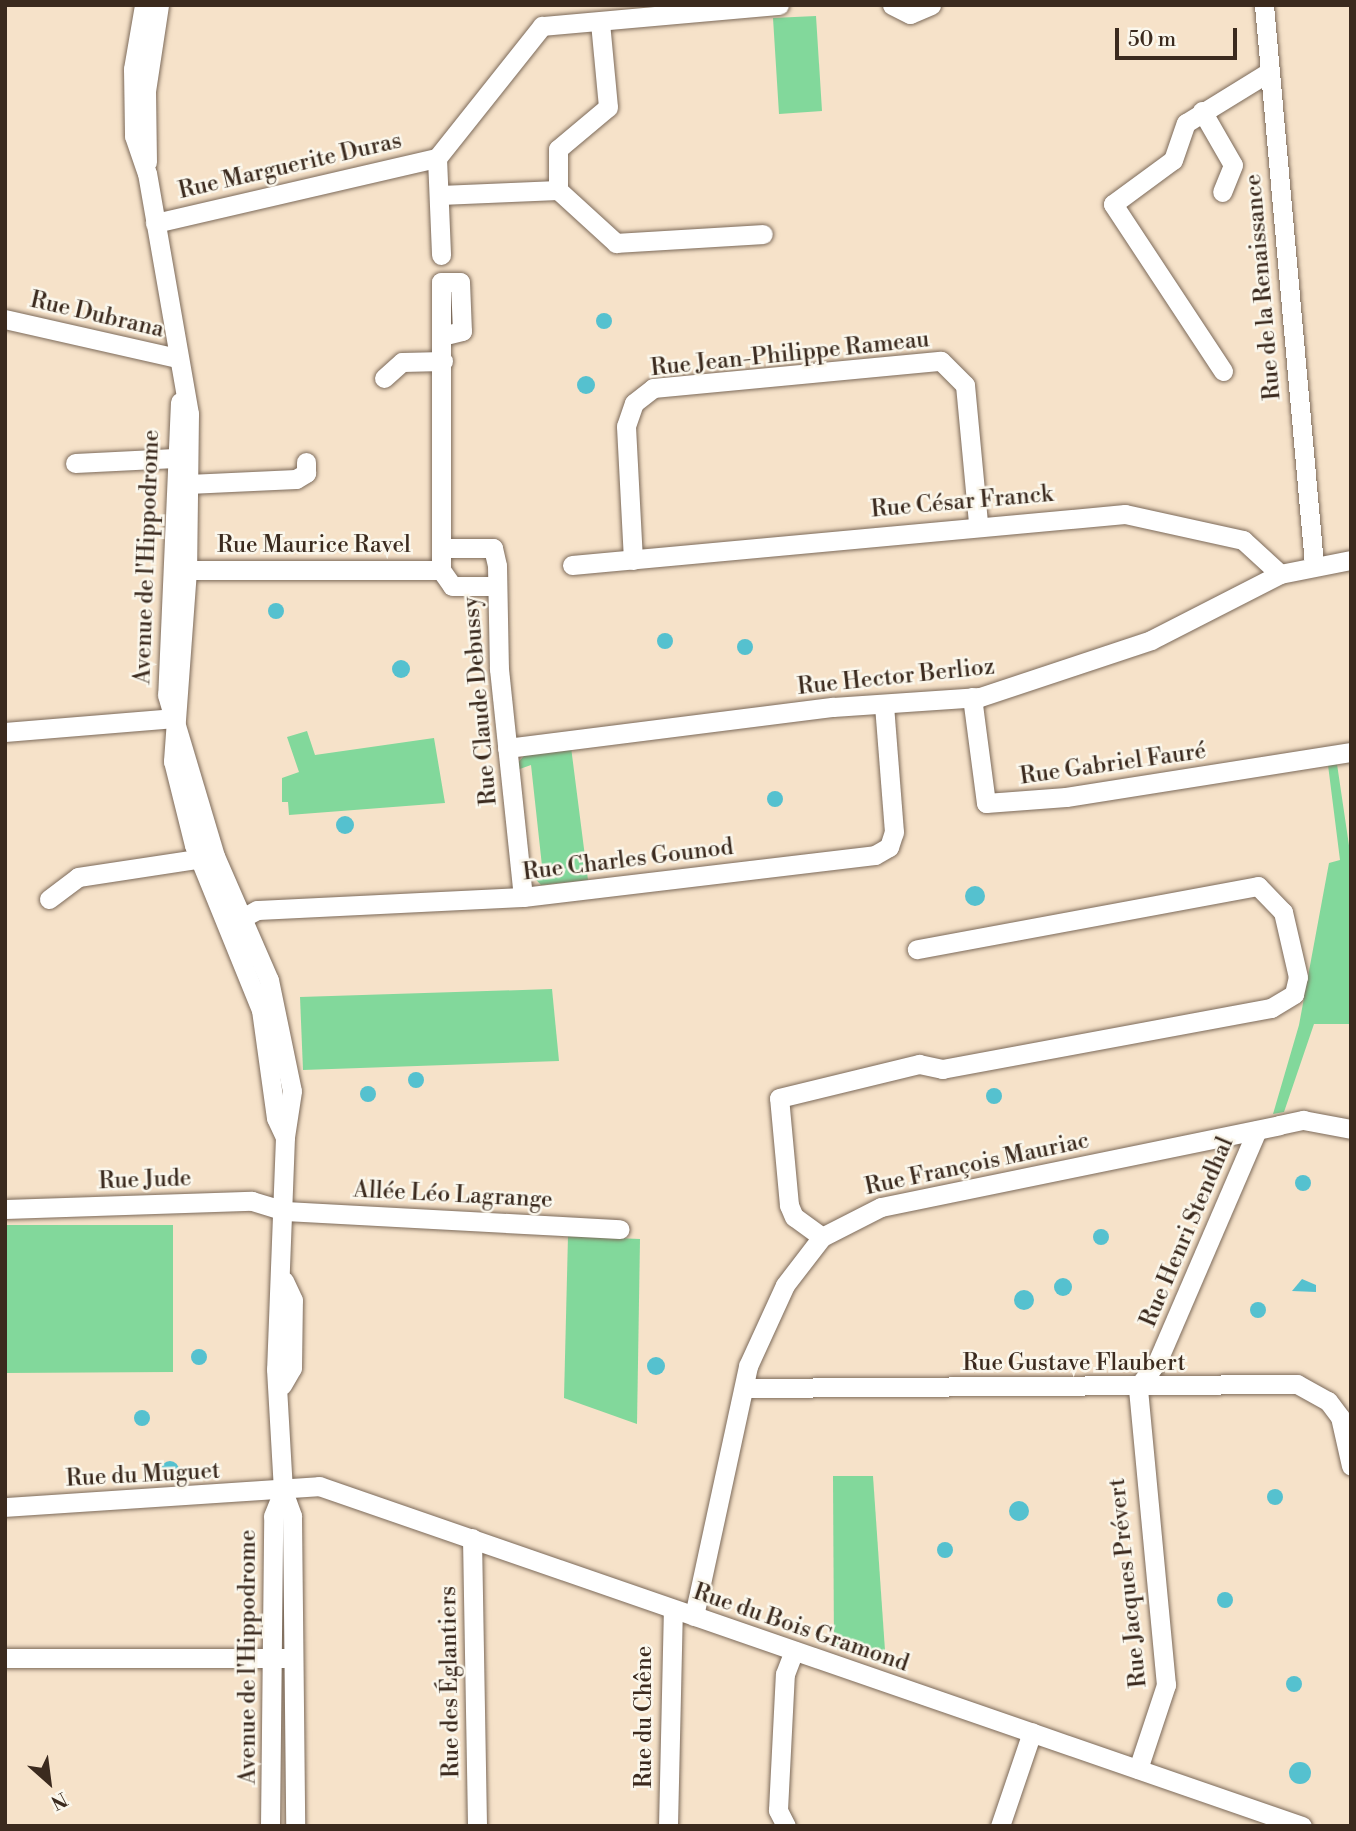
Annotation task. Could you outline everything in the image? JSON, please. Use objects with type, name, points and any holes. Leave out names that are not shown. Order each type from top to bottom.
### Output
[{"type":"street","name":"Avenue de l'Hippodrome","points":[[144,5],[130,99],[147,173],[183,398],[189,414],[187,570],[181,692],[174,718]]},
{"type":"street","name":"Avenue de l'Hippodrome","points":[[147,173],[146,91],[159,5]]},
{"type":"street","points":[[441,256],[437,158],[542,26],[779,5]]},
{"type":"street","points":[[892,5],[910,14],[931,5]]},
{"type":"street","name":"Rue de la Renaissance","points":[[1264,5],[1314,564]]},
{"type":"street","points":[[558,190],[558,149],[608,107],[600,22]]},
{"type":"street","points":[[1223,371],[1113,204],[1173,160],[1186,123],[1269,72]]},
{"type":"street","points":[[1202,111],[1233,165],[1222,192]]},
{"type":"street","name":"Rue Marguerite Duras","points":[[155,223],[437,158]]},
{"type":"street","points":[[440,195],[558,190],[616,243],[763,234]]},
{"type":"street","name":"Rue Dubrana","points":[[5,318],[177,358]]},
{"type":"street","name":"Rue Maurice Ravel","points":[[442,336],[446,548],[441,570],[452,586],[495,586]]},
{"type":"street","points":[[384,378],[402,362],[443,361]]},
{"type":"street","name":"Rue Jean-Philippe Rameau","points":[[633,560],[626,426],[634,403],[653,388],[941,361],[965,385],[978,523]]},
{"type":"street","name":"Avenue de l'Hippodrome","points":[[183,398],[174,458],[167,695],[207,858],[236,921],[261,1010],[276,1118],[285,1137],[284,1281],[293,1314],[292,1368],[282,1385],[283,1491],[292,1516],[270,1826]]},
{"type":"street","points":[[75,463],[174,458]]},
{"type":"street","points":[[188,484],[296,479],[306,473],[306,462]]},
{"type":"street","name":"Rue César Franck","points":[[572,565],[978,523],[1125,514],[1166,519],[1243,540],[1280,574]]},
{"type":"street","name":"Rue Claude Debussy","points":[[446,548],[493,548],[507,748],[523,897]]},
{"type":"street","name":"Rue Hector Berlioz","points":[[507,748],[884,704],[972,697],[1152,640],[1280,574],[1314,564],[1351,560]]},
{"type":"street","name":"Rue Maurice Ravel","points":[[187,570],[441,570]]},
{"type":"street","name":"Rue Gabriel Fauré","points":[[972,697],[986,803],[1066,797],[1351,752]]},
{"type":"street","name":"Rue Charles Gounod","points":[[236,921],[257,910],[523,897],[883,852],[894,832],[884,704]]},
{"type":"street","points":[[5,732],[174,718]]},
{"type":"street","points":[[49,899],[78,877],[207,858]]},
{"type":"street","points":[[822,1237],[794,1217],[789,1205],[779,1098],[919,1064],[942,1069],[1271,1008],[1294,995],[1298,977],[1283,912],[1258,886],[917,948]]},
{"type":"street","name":"Rue François Mauriac","points":[[694,1616],[755,1344],[773,1308],[822,1237],[881,1207],[1303,1120],[1351,1129]]},
{"type":"street","name":"Rue Henri Stendhal","points":[[1138,1388],[1158,1360],[1257,1130]]},
{"type":"street","name":"Rue Jude","points":[[5,1209],[252,1201],[285,1211]]},
{"type":"street","name":"Allée Léo Lagrange","points":[[285,1211],[620,1229]]},
{"type":"street","name":"Rue Gustave Flaubert","points":[[745,1388],[1138,1388],[1297,1384],[1328,1401],[1340,1417],[1351,1466]]},
{"type":"street","name":"Rue Jacques Prévert","points":[[1138,1388],[1167,1685],[1139,1769]]},
{"type":"street","name":"Rue du Bois Gramond","points":[[283,1491],[319,1486],[1302,1826]]},
{"type":"street","name":"Rue du Muguet","points":[[5,1507],[283,1491]]},
{"type":"street","name":"Rue des Églantiers","points":[[471,1538],[477,1826]]},
{"type":"street","name":"Rue du Chêne","points":[[668,1826],[673,1610]]},
{"type":"street","points":[[786,1826],[778,1810],[785,1674],[794,1651]]},
{"type":"street","points":[[5,1658],[282,1658]]},
{"type":"street","name":"Avenue de l'Hippodrome","points":[[282,1658],[295,1826]]},
{"type":"street","points":[[1004,1825],[1032,1732]]},
{"type":"green space","points":[[816,16],[822,111],[779,114],[773,18]]},
{"type":"green space","points":[[307,731],[315,755],[434,738],[445,803],[289,815],[288,802],[282,802],[282,778],[299,772],[287,737]]},
{"type":"green space","points":[[571,747],[588,880],[541,885],[528,871],[542,866],[531,765],[517,770],[517,764],[528,751]]},
{"type":"green space","points":[[1337,764],[1351,859],[1351,1024],[1314,1024],[1284,1112],[1273,1114],[1299,1025],[1329,863],[1340,860],[1328,765]]},
{"type":"green space","points":[[552,989],[559,1061],[303,1070],[300,997]]},
{"type":"green space","points":[[5,1225],[173,1225],[173,1372],[5,1373]]},
{"type":"green space","points":[[568,1236],[640,1239],[637,1424],[564,1398]]},
{"type":"green space","points":[[833,1476],[873,1476],[886,1665],[834,1648]]},
{"type":"water","points":[[604,313],[612,321],[604,329],[596,321]]},
{"type":"water","points":[[582,376],[590,376],[595,385],[593,392],[582,394],[577,389],[577,381]]},
{"type":"water","points":[[273,603],[279,603],[284,611],[282,617],[273,619],[268,614],[268,608]]},
{"type":"water","points":[[665,633],[673,641],[665,649],[657,641]]},
{"type":"water","points":[[745,639],[751,641],[751,653],[745,655],[739,653],[737,647],[739,641]]},
{"type":"water","points":[[401,660],[407,663],[410,669],[407,675],[401,678],[395,675],[392,669],[395,663]]},
{"type":"water","points":[[772,791],[778,791],[783,799],[781,805],[772,807],[767,802],[767,796]]},
{"type":"water","points":[[341,816],[349,816],[354,825],[352,832],[341,834],[336,829],[336,821]]},
{"type":"water","points":[[971,886],[979,886],[985,896],[979,906],[971,906],[965,900],[965,892]]},
{"type":"water","points":[[413,1072],[419,1072],[424,1080],[422,1086],[413,1088],[408,1083],[408,1077]]},
{"type":"water","points":[[368,1086],[376,1094],[368,1102],[360,1094]]},
{"type":"water","points":[[994,1088],[1002,1096],[994,1104],[986,1096]]},
{"type":"water","points":[[1300,1175],[1306,1175],[1311,1183],[1309,1189],[1300,1191],[1295,1186],[1295,1180]]},
{"type":"water","points":[[1098,1229],[1104,1229],[1109,1237],[1107,1243],[1098,1245],[1093,1240],[1093,1234]]},
{"type":"water","points":[[1063,1278],[1069,1281],[1072,1287],[1069,1293],[1063,1296],[1057,1293],[1054,1287],[1057,1281]]},
{"type":"water","points":[[1302,1279],[1316,1285],[1316,1292],[1292,1291]]},
{"type":"water","points":[[1024,1290],[1031,1293],[1034,1300],[1031,1307],[1024,1310],[1017,1307],[1014,1300],[1017,1293]]},
{"type":"water","points":[[1258,1302],[1264,1304],[1264,1316],[1258,1318],[1252,1316],[1250,1310],[1252,1304]]},
{"type":"water","points":[[196,1349],[202,1349],[207,1357],[205,1363],[196,1365],[191,1360],[191,1354]]},
{"type":"water","points":[[656,1357],[662,1360],[665,1366],[662,1372],[656,1375],[650,1372],[647,1366],[650,1360]]},
{"type":"water","points":[[139,1410],[145,1410],[150,1418],[148,1424],[139,1426],[134,1421],[134,1415]]},
{"type":"water","points":[[170,1461],[176,1464],[179,1470],[176,1476],[170,1479],[164,1476],[161,1470],[164,1464]]},
{"type":"water","points":[[1275,1489],[1283,1497],[1275,1505],[1267,1497]]},
{"type":"water","points":[[1019,1501],[1026,1504],[1029,1511],[1026,1518],[1019,1521],[1012,1518],[1009,1511],[1012,1504]]},
{"type":"water","points":[[945,1542],[953,1550],[945,1558],[937,1550]]},
{"type":"water","points":[[1222,1592],[1228,1592],[1233,1600],[1231,1606],[1222,1608],[1217,1603],[1217,1597]]},
{"type":"water","points":[[1291,1676],[1297,1676],[1302,1684],[1300,1690],[1291,1692],[1286,1687],[1286,1681]]},
{"type":"water","points":[[1300,1762],[1310,1769],[1311,1773],[1304,1783],[1300,1784],[1290,1777],[1289,1773],[1296,1763]]}]
